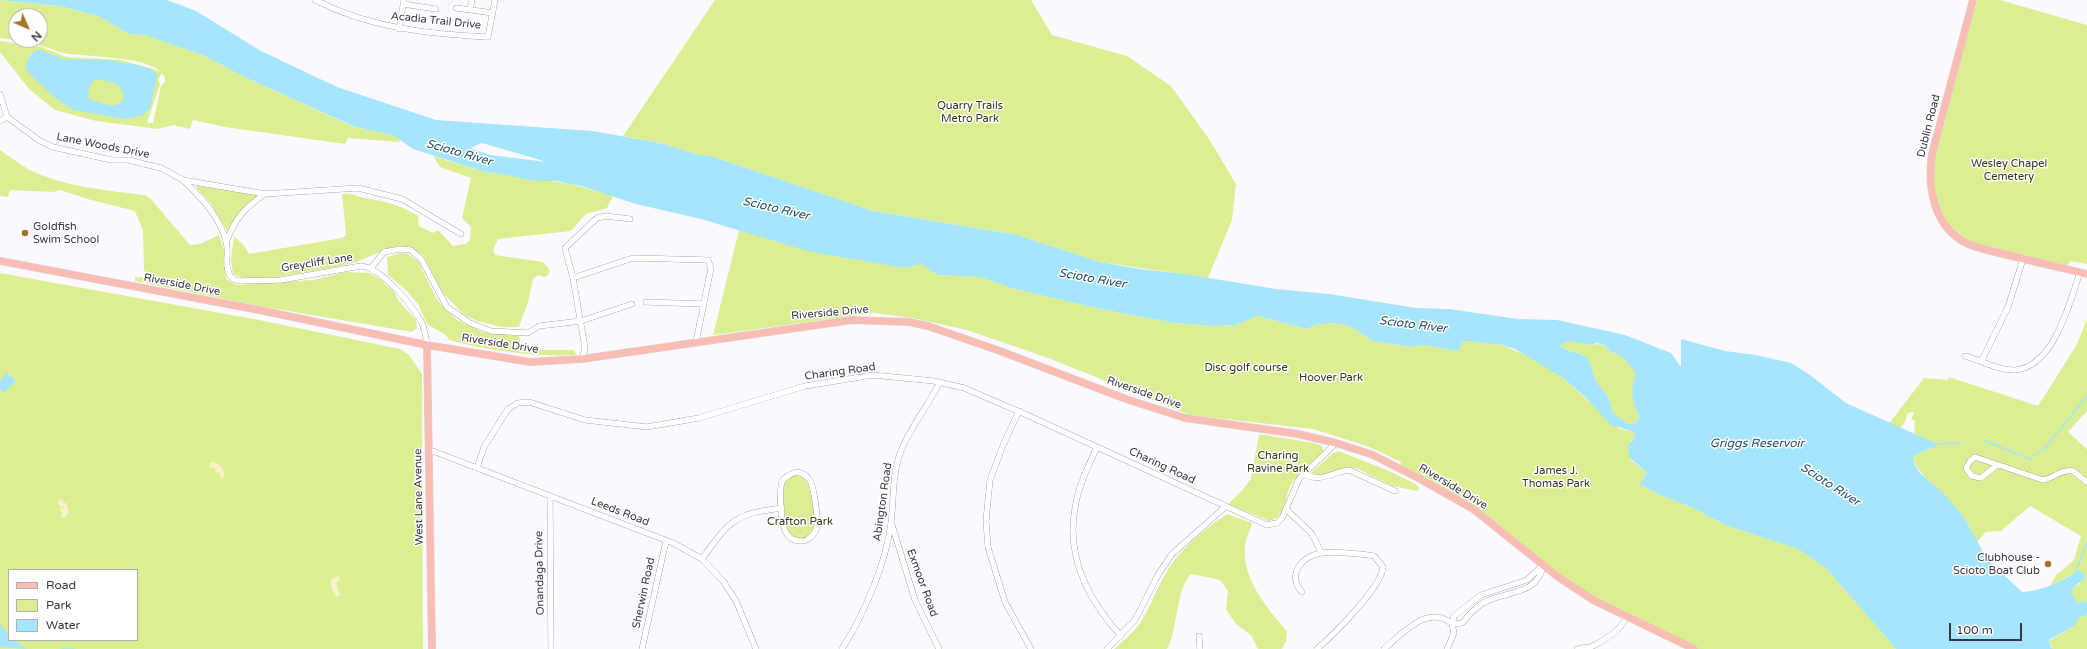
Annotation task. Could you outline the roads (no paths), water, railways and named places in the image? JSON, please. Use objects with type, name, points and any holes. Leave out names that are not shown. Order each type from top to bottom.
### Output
[{"type":"main road","name":"Dublin Road","points":[[1973,0],[1932,154],[1929,174],[1931,192],[1938,212],[1946,225],[1959,238],[1967,243],[1984,249],[2083,273]]},
{"type":"main road","name":"Riverside Drive","points":[[0,261],[320,322],[427,345],[530,362],[582,359],[827,322],[852,320],[909,322],[951,333],[1126,399],[1185,418],[1298,434],[1336,443],[1373,456],[1452,497],[1492,523],[1543,565],[1580,592],[1627,617],[1694,649]]},
{"type":"main road","name":"West Lane Avenue","points":[[427,345],[430,450],[432,649]]},
{"type":"street","name":"Acadia Trail Drive","points":[[315,0],[349,15],[399,29],[488,37],[493,13]]},
{"type":"street","points":[[426,7],[427,0]]},
{"type":"street","points":[[470,10],[472,0]]},
{"type":"street","points":[[456,8],[493,13],[495,0]]},
{"type":"street","points":[[399,29],[403,2],[436,9]]},
{"type":"street","points":[[0,94],[7,117],[0,121]]},
{"type":"street","name":"Lane Woods Drive","points":[[7,117],[40,141],[53,147],[111,160],[129,160],[161,168],[183,180],[265,194],[358,188],[402,199],[461,234]]},
{"type":"street","name":"Greycliff Lane","points":[[183,180],[214,213],[226,242],[226,269],[233,279],[239,281],[281,280],[361,266],[371,268]]},
{"type":"street","name":"Greycliff Lane","points":[[226,242],[238,217],[244,210],[265,194]]},
{"type":"street","points":[[582,359],[585,348],[573,278],[564,252],[566,246],[597,218],[606,216],[630,219]]},
{"type":"street","points":[[427,345],[422,325],[412,307],[393,286],[371,268],[384,252],[400,249],[412,250],[421,259],[447,307],[470,323],[491,332],[528,333],[539,326],[580,321],[632,304]]},
{"type":"street","points":[[573,278],[633,258],[705,259],[711,265],[696,342]]},
{"type":"street","points":[[1982,360],[2008,307],[2023,259]]},
{"type":"street","points":[[1964,356],[2009,369],[2021,368],[2034,364],[2059,330],[2083,273]]},
{"type":"street","points":[[646,302],[703,304]]},
{"type":"street","name":"Charing Road","points":[[477,468],[484,447],[508,409],[518,403],[529,402],[585,420],[647,426],[699,418],[806,386],[873,375],[940,382],[964,388],[1019,411],[1267,525],[1280,521],[1287,510]]},
{"type":"street","name":"Abington Road","points":[[843,648],[877,578],[885,553],[891,523],[893,485],[901,451],[940,382]]},
{"type":"street","points":[[1019,411],[1004,443],[990,480],[986,521],[988,547],[1005,602],[1031,649]]},
{"type":"street","points":[[1321,552],[1312,534],[1287,510],[1296,484],[1304,474],[1336,443]]},
{"type":"street","points":[[1097,447],[1085,476],[1075,508],[1074,541],[1078,563],[1090,595],[1101,612],[1121,636]]},
{"type":"street","name":"Leeds Road","points":[[430,450],[666,541],[702,559],[729,589],[756,649]]},
{"type":"street","points":[[1997,465],[1981,478],[1972,476],[1966,468],[1970,461],[1975,457],[2043,480],[2053,477],[2062,471],[2073,471],[2087,482]]},
{"type":"street","points":[[1304,474],[1312,478],[1319,478],[1349,470],[1395,491]]},
{"type":"street","points":[[796,472],[809,478],[813,485],[817,526],[814,534],[801,542],[793,540],[787,534],[784,527],[782,508],[780,488],[788,475],[796,472]]},
{"type":"street","name":"Onandaga Drive","points":[[550,496],[550,649]]},
{"type":"street","points":[[1107,649],[1121,636],[1139,613],[1158,575],[1172,554],[1225,507]]},
{"type":"street","points":[[702,559],[726,529],[738,518],[753,512],[782,508]]},
{"type":"street","name":"Exmoor Road","points":[[891,523],[915,600],[939,649]]},
{"type":"street","name":"Sherwin Road","points":[[642,649],[666,541]]},
{"type":"street","points":[[1302,592],[1294,581],[1295,571],[1302,561],[1321,552],[1374,556],[1381,563],[1382,571],[1379,578],[1352,615],[1317,649]]},
{"type":"street","points":[[1447,649],[1454,633],[1452,624],[1454,616],[1472,601],[1491,591],[1523,582],[1543,565]]},
{"type":"street","points":[[1384,649],[1406,630],[1428,617],[1437,615],[1445,618],[1452,624],[1462,624],[1486,601],[1530,587],[1542,576],[1543,565]]},
{"type":"street","points":[[1577,649],[1591,646],[1603,641],[1624,623],[1627,617]]},
{"type":"street","points":[[1199,636],[1200,649]]},
{"type":"water","points":[[0,0],[167,0],[196,11],[261,51],[337,87],[436,120],[592,131],[661,143],[695,154],[714,157],[873,211],[1017,235],[1100,262],[1276,289],[1329,294],[1416,308],[1449,309],[1518,319],[1557,320],[1625,335],[1671,353],[1681,367],[1681,339],[1725,351],[1756,355],[1791,363],[1810,375],[1846,403],[1937,444],[1935,448],[1925,450],[1913,457],[1915,465],[1920,473],[1942,492],[1964,517],[1987,559],[2022,592],[2044,588],[2078,571],[2084,572],[2085,578],[2074,587],[2071,592],[2077,603],[2087,601],[2087,615],[2078,618],[2076,625],[2049,640],[2053,649],[1896,649],[1826,568],[1798,549],[1725,525],[1693,508],[1660,495],[1639,484],[1647,473],[1629,457],[1629,446],[1635,438],[1635,434],[1631,431],[1611,425],[1585,397],[1563,378],[1515,349],[1502,345],[1465,341],[1462,342],[1459,350],[1456,351],[1422,345],[1410,347],[1373,341],[1349,326],[1332,323],[1315,325],[1307,329],[1257,316],[1236,325],[1216,326],[1174,323],[1100,309],[1011,288],[980,277],[937,275],[921,264],[904,268],[811,252],[701,219],[636,204],[581,186],[556,181],[535,181],[485,172],[413,149],[393,135],[355,127],[242,76],[205,56],[145,35],[129,34],[98,16],[60,6]],"holes":[[[482,143],[547,162],[490,155],[470,148]],[[1568,341],[1591,345],[1597,343],[1604,345],[1612,353],[1622,357],[1636,372],[1632,394],[1634,405],[1639,415],[1638,421],[1633,424],[1628,424],[1613,413],[1609,399],[1596,381],[1588,358],[1560,346]]]},
{"type":"water","points":[[41,50],[63,59],[108,60],[137,65],[153,70],[157,75],[150,108],[144,115],[125,119],[73,110],[54,97],[28,72],[26,65],[29,57],[34,52]],"holes":[[[98,79],[117,84],[124,94],[123,101],[112,106],[88,99],[89,87],[94,80]]]},
{"type":"water","points":[[7,373],[16,381],[4,393],[0,389],[0,381]]},
{"type":"water","points":[[0,624],[8,634],[8,641],[15,641],[26,649],[0,647]]},
{"type":"waterway","points":[[1983,440],[2030,459],[2045,448],[2087,396]]},
{"type":"waterway","points":[[1937,444],[1960,443]]},
{"type":"waterway","points":[[2075,574],[2087,542]]},
{"type":"waterway","points":[[62,649],[74,649]]},
{"type":"place","name":"Goldfish Swim School","points":[[25,233]]},
{"type":"place","name":"Clubhouse - Scioto Boat Club","points":[[2048,564]]},
{"type":"park label","name":"Quarry Trails Metro Park","points":[[970,112]]},
{"type":"park label","name":"Wesley Chapel Cemetery","points":[[2009,170]]},
{"type":"park label","name":"Disc golf course","points":[[1246,368]]},
{"type":"park label","name":"Hoover Park","points":[[1331,378]]},
{"type":"park label","name":"Charing Ravine Park","points":[[1278,462]]},
{"type":"park label","name":"James J. Thomas Park","points":[[1556,477]]},
{"type":"park label","name":"Crafton Park","points":[[800,522]]},
{"type":"water label","name":"Scioto River","points":[[459,153]]},
{"type":"water label","name":"Scioto River","points":[[776,209]]},
{"type":"water label","name":"Scioto River","points":[[1092,279]]},
{"type":"water label","name":"Scioto River","points":[[1413,325]]},
{"type":"water label","name":"Griggs Reservoir","points":[[1757,444]]},
{"type":"water label","name":"Scioto River","points":[[1830,485]]}]
